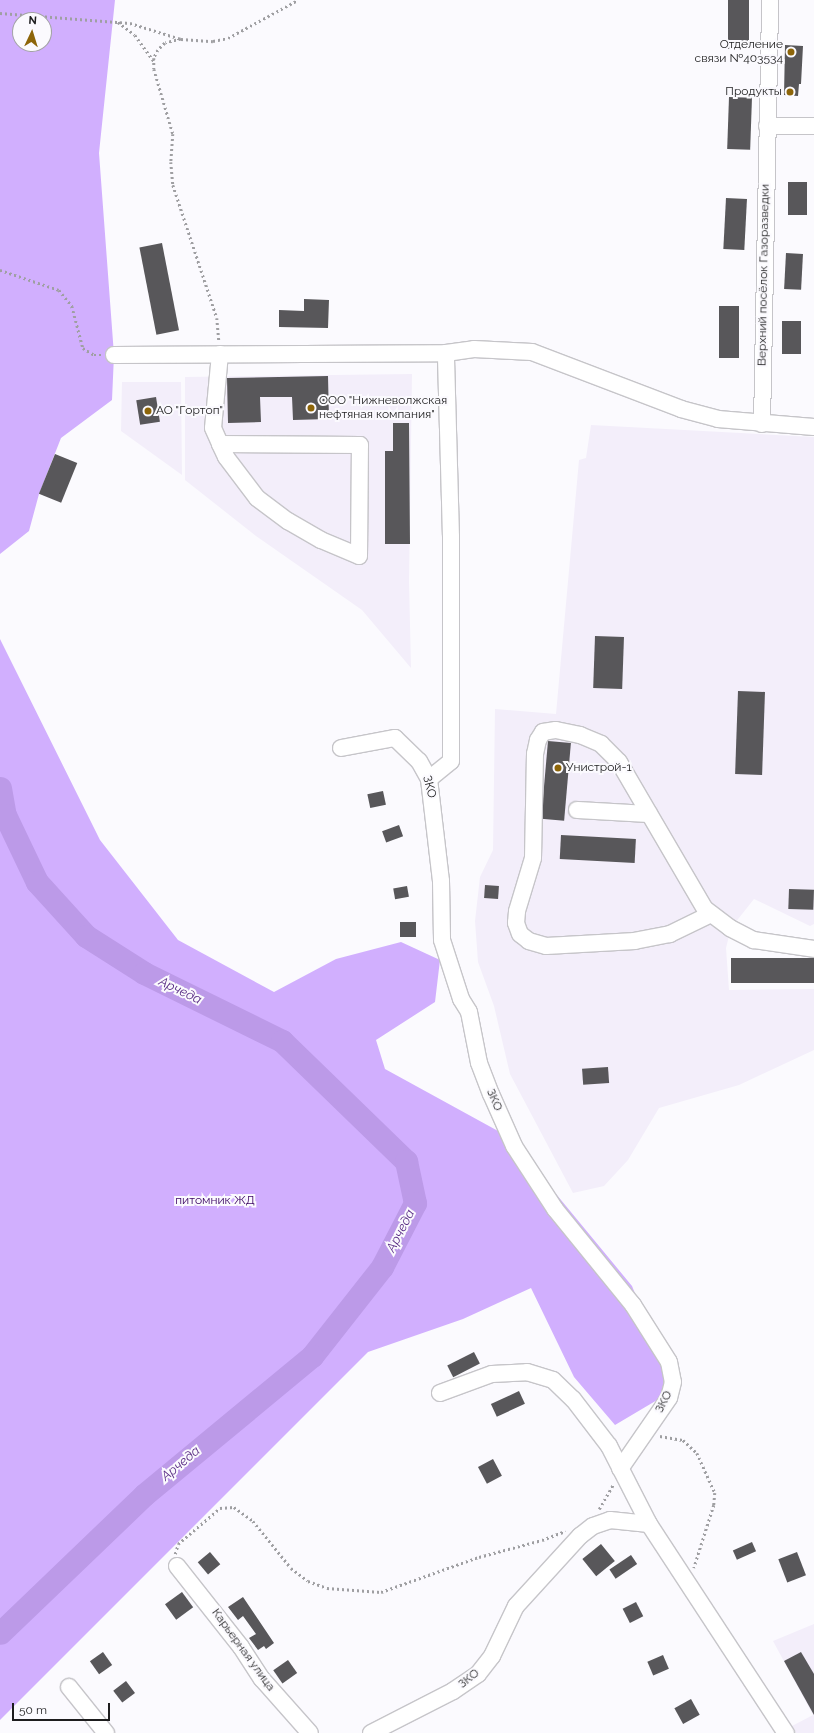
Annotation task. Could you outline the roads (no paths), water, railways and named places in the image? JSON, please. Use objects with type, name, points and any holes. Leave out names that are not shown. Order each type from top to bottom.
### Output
[{"type":"street","name":"Верхний посёлок Газоразведки","points":[[762,424],[770,0]]},
{"type":"street","points":[[767,126],[814,126]]},
{"type":"street","points":[[114,355],[446,353],[474,349],[532,352],[682,409],[718,419],[762,424],[814,427]]},
{"type":"street","points":[[429,779],[451,761],[451,537],[446,353]]},
{"type":"street","points":[[220,354],[213,428],[220,444],[226,457],[257,498],[288,521],[314,536],[359,556],[360,445],[220,444]]},
{"type":"street","points":[[711,914],[670,934],[635,941],[546,946],[529,941],[520,934],[516,923],[517,911],[532,858],[535,754],[538,740],[543,732],[556,730],[601,744],[619,762],[694,892],[711,914],[754,940],[814,949]]},
{"type":"street","name":"ЗКО","points":[[341,748],[395,738],[419,761],[429,779],[442,880],[442,940],[461,999],[468,1012],[479,1063],[491,1094],[518,1152],[555,1209],[633,1305],[658,1342],[672,1370],[669,1398],[636,1443],[620,1468]]},
{"type":"street","points":[[577,810],[649,814]]},
{"type":"street","points":[[440,1393],[492,1374],[527,1372],[553,1380],[573,1399],[610,1446],[649,1524],[786,1733]]},
{"type":"street","name":"ЗКО","points":[[371,1733],[453,1691],[478,1674],[492,1656],[516,1606],[580,1536],[592,1526],[610,1520],[649,1524]]},
{"type":"street","name":"Карьерная улица","points":[[177,1566],[241,1646],[262,1679],[310,1733]]},
{"type":"street","points":[[69,1687],[106,1733]]},
{"type":"waterway","name":"Арчеда","points":[[0,788],[5,815],[37,882],[86,936],[144,973],[282,1041],[406,1161],[415,1203],[382,1267],[312,1356],[144,1495],[0,1633]]},
{"type":"place","name":"Отделение связи №403534","points":[[791,52]]},
{"type":"place","name":"Продукты","points":[[790,92]]},
{"type":"place","name":"ООО \"Нижневолжская нефтяная компания\"","points":[[311,408]]},
{"type":"place","name":"АО \"Гортоп\"","points":[[148,411]]},
{"type":"place","name":"Унистрой-1","points":[[558,768]]},
{"type":"park label","name":"питомник ЖД","points":[[215,1201]]}]
